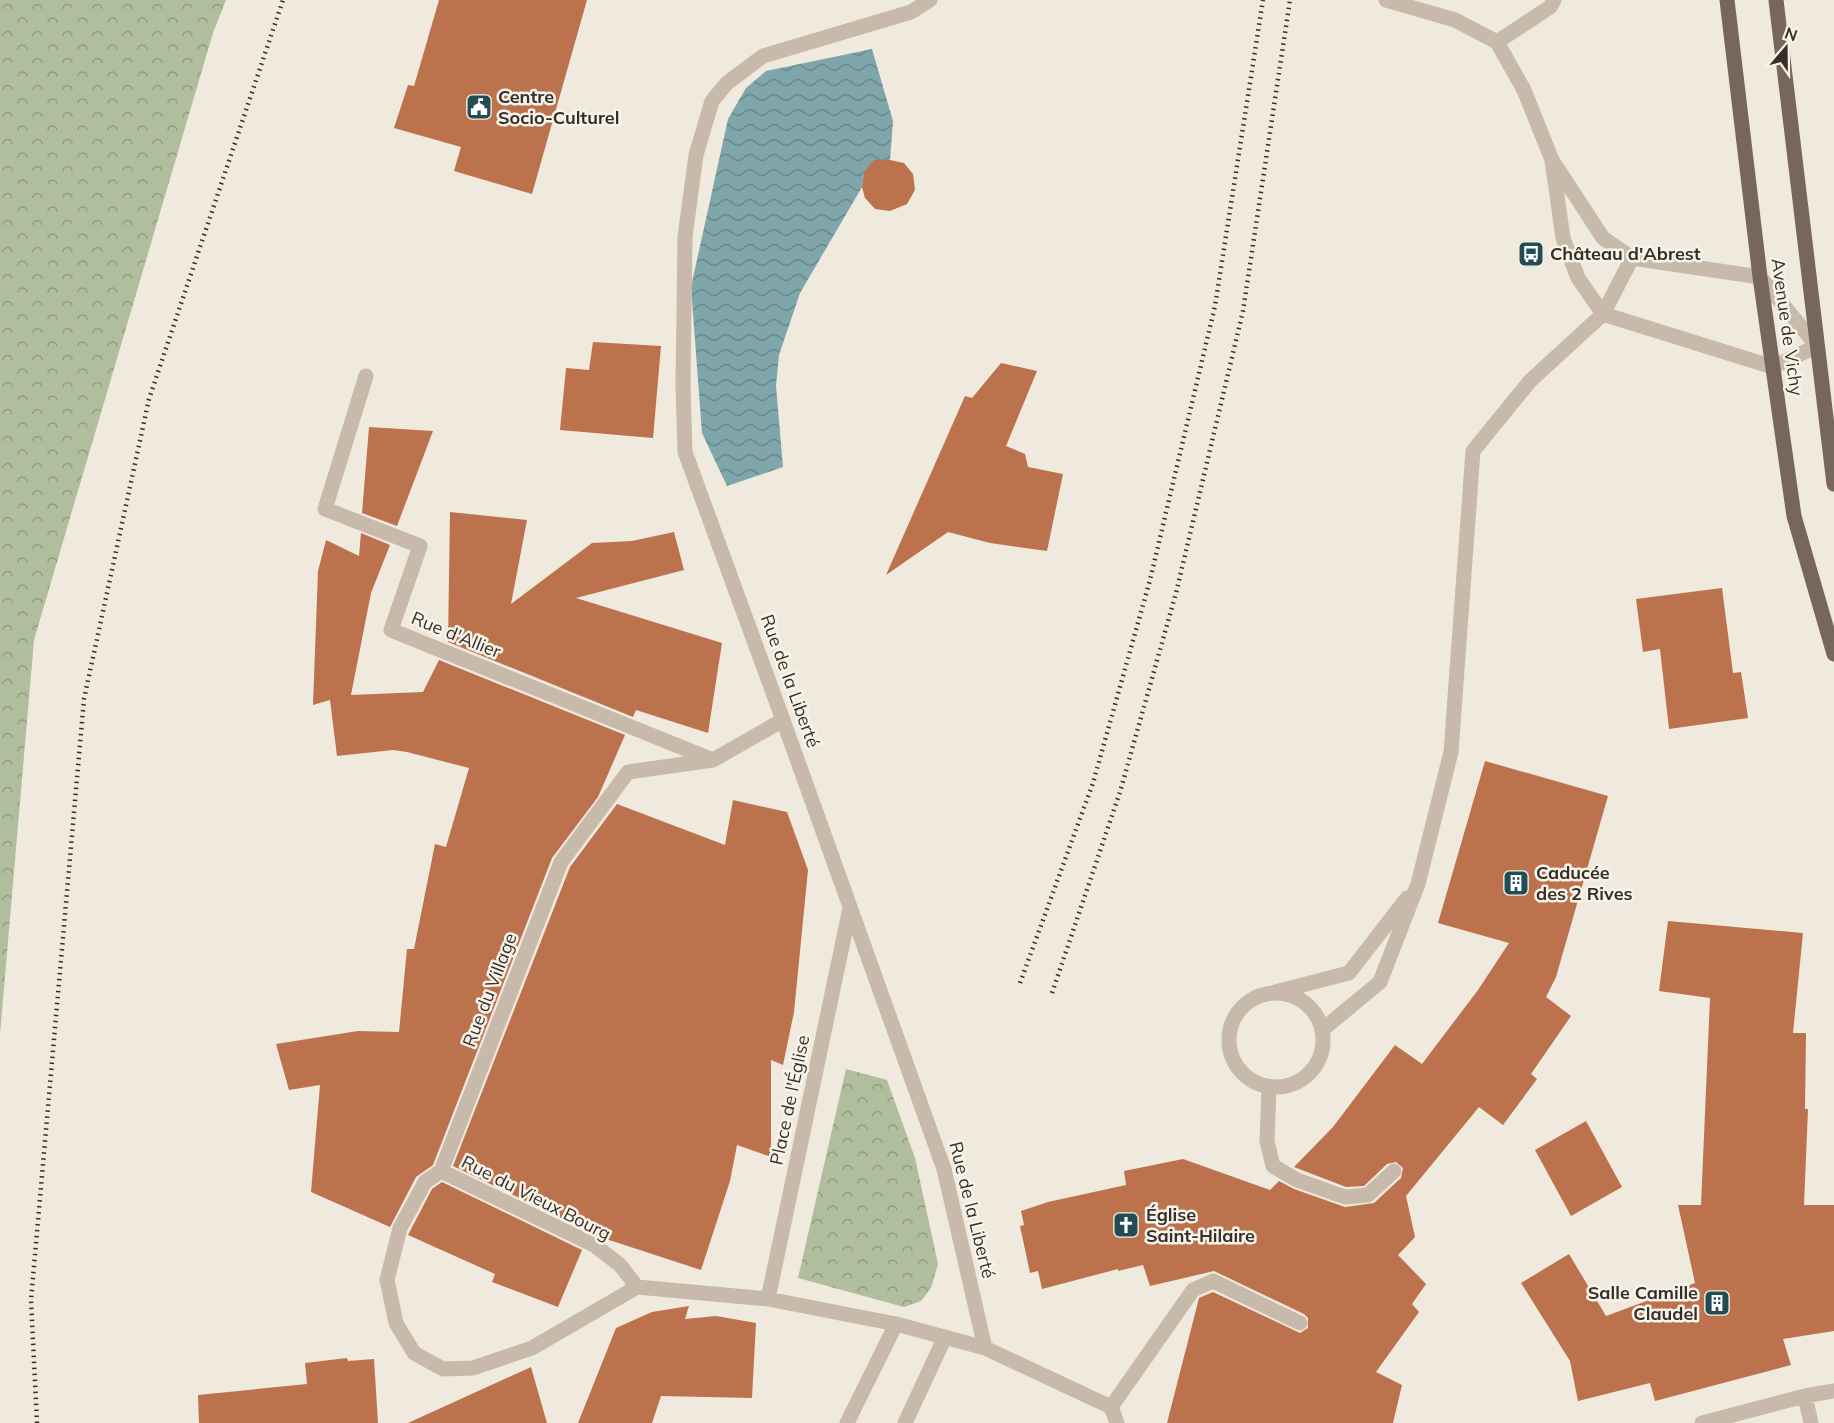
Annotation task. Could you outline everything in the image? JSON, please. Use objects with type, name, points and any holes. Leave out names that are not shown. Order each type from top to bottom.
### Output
[{"type":"main road","name":"Avenue de Vichy","points":[[1727,0],[1760,277],[1794,516],[1834,656]]},
{"type":"main road","name":"Avenue de Vichy","points":[[1776,0],[1834,484]]},
{"type":"main road","name":"Avenue de Vichy","points":[[1834,629],[1834,656]]},
{"type":"street","name":"Rue de la Liberté","points":[[930,0],[911,12],[763,56],[727,83],[712,101],[696,154],[685,237],[683,386],[685,452],[944,1169],[986,1348]]},
{"type":"street","points":[[1386,0],[1455,20],[1497,42],[1524,90],[1552,160],[1603,238],[1632,258],[1760,277],[1817,346],[1773,367],[1603,314],[1578,278],[1563,238],[1552,160]]},
{"type":"street","points":[[1497,42],[1550,7],[1554,0]]},
{"type":"street","points":[[1322,1030],[1380,982],[1418,884],[1451,752],[1473,452],[1530,381],[1603,314],[1632,258]]},
{"type":"street","name":"Rue d'Allier","points":[[366,376],[325,509],[420,546],[391,630],[713,759]]},
{"type":"street","name":"Rue du Village","points":[[637,1287],[532,1348],[474,1368],[443,1369],[414,1353],[396,1323],[387,1280],[400,1228],[425,1182],[441,1171],[561,862],[628,772],[713,759],[783,720]]},
{"type":"street","points":[[1269,994],[1283,994],[1302,1002],[1316,1017],[1322,1030],[1323,1045],[1319,1059],[1311,1072],[1299,1082],[1284,1087],[1269,1087],[1255,1083],[1242,1074],[1229,1048],[1229,1033],[1233,1019],[1242,1007],[1254,998],[1269,994],[1349,973],[1418,884]]},
{"type":"street","name":"Place de l'Église","points":[[768,1299],[850,908]]},
{"type":"street","points":[[1269,1087],[1267,1141],[1273,1166],[1297,1180],[1345,1197],[1368,1195],[1394,1171]]},
{"type":"street","name":"Rue du Vieux Bourg","points":[[441,1171],[594,1245],[620,1264],[637,1287]]},
{"type":"street","points":[[1111,1407],[1193,1290],[1214,1281],[1300,1323]]},
{"type":"street","points":[[637,1287],[768,1299],[896,1324],[986,1348],[1111,1407],[1117,1423]]},
{"type":"street","points":[[848,1423],[896,1324]]},
{"type":"street","points":[[905,1423],[945,1337]]},
{"type":"street","points":[[1702,1423],[1805,1396],[1834,1391]]},
{"type":"street","points":[[1805,1396],[1811,1423]]},
{"type":"green space","points":[[0,0],[226,0],[213,33],[34,640],[0,1034]]},
{"type":"green space","points":[[846,1069],[887,1080],[915,1158],[938,1264],[931,1288],[921,1301],[904,1307],[798,1278]]},
{"type":"water","points":[[872,49],[893,121],[890,160],[864,172],[862,187],[800,293],[779,355],[776,386],[783,467],[727,486],[702,433],[691,287],[728,119],[746,88],[766,71]]},
{"type":"building","name":"Centre Socio-Culturel","points":[[439,0],[587,0],[532,194],[454,171],[461,147],[394,128],[408,85],[414,86]]},
{"type":"building","points":[[874,160],[904,163],[913,174],[915,190],[907,204],[890,211],[875,209],[865,198],[862,187],[864,172]]},
{"type":"building","points":[[593,342],[661,346],[653,438],[560,430],[566,368],[589,370]]},
{"type":"building","points":[[1001,363],[1037,371],[1006,446],[1025,454],[1028,467],[1063,474],[1047,551],[990,543],[948,532],[886,575],[965,396],[972,398]]},
{"type":"building","points":[[369,427],[433,431],[397,526],[362,513]]},
{"type":"building","points":[[450,512],[527,520],[511,604],[592,543],[632,541],[674,532],[684,570],[576,598],[722,643],[708,733],[636,710],[633,717],[448,642]]},
{"type":"building","points":[[361,533],[390,545],[371,593],[351,695],[423,692],[439,660],[625,735],[598,797],[552,858],[433,1165],[416,1177],[390,1227],[311,1192],[320,1085],[289,1090],[276,1044],[358,1031],[399,1032],[407,949],[414,949],[435,844],[446,847],[469,768],[393,750],[337,756],[330,700],[313,705],[318,571],[326,540],[359,556]]},
{"type":"building","points":[[1722,588],[1733,673],[1741,672],[1748,718],[1669,729],[1660,649],[1643,652],[1636,599]]},
{"type":"building","points":[[1485,761],[1608,796],[1556,977],[1546,997],[1571,1016],[1531,1074],[1537,1079],[1503,1125],[1479,1107],[1406,1196],[1415,1237],[1398,1255],[1426,1284],[1412,1304],[1419,1312],[1376,1372],[1402,1385],[1393,1423],[1167,1423],[1199,1298],[1213,1292],[1300,1333],[1308,1328],[1308,1318],[1214,1271],[1150,1286],[1143,1265],[1118,1271],[1118,1269],[1042,1289],[1038,1271],[1030,1273],[1020,1226],[1024,1225],[1021,1211],[1048,1202],[1126,1185],[1124,1171],[1183,1159],[1270,1190],[1279,1181],[1294,1189],[1345,1207],[1374,1203],[1401,1178],[1403,1168],[1396,1162],[1387,1164],[1364,1186],[1346,1187],[1294,1167],[1333,1127],[1395,1045],[1422,1064],[1478,990],[1509,943],[1438,923]]},
{"type":"building","points":[[733,800],[787,812],[808,870],[794,1012],[783,1065],[771,1060],[771,1157],[737,1145],[730,1181],[701,1270],[600,1237],[453,1166],[570,867],[617,804],[725,845]]},
{"type":"building","points":[[1668,921],[1803,933],[1793,1033],[1806,1033],[1805,1109],[1808,1109],[1804,1205],[1834,1205],[1834,1331],[1783,1339],[1791,1365],[1655,1401],[1650,1383],[1578,1401],[1570,1361],[1521,1283],[1569,1254],[1606,1316],[1695,1283],[1678,1205],[1701,1205],[1710,998],[1659,991]]},
{"type":"building","points":[[1586,1121],[1622,1187],[1571,1216],[1535,1150]]},
{"type":"building","points":[[442,1182],[582,1250],[558,1307],[492,1282],[495,1274],[408,1235],[432,1189]]},
{"type":"building","points":[[689,1306],[685,1319],[716,1316],[756,1323],[752,1398],[661,1396],[652,1423],[578,1423],[616,1328],[652,1312]]},
{"type":"building","points":[[347,1358],[348,1361],[374,1359],[378,1423],[199,1423],[198,1395],[307,1384],[305,1363]]},
{"type":"building","points":[[531,1367],[547,1423],[408,1423]]},
{"type":"railway","points":[[37,1423],[31,1300],[84,699],[149,399],[283,0]]},
{"type":"railway","points":[[1020,983],[1093,783],[1150,580],[1215,306],[1263,0]]},
{"type":"railway","points":[[1052,993],[1120,792],[1176,593],[1243,311],[1290,0]]},
{"type":"place","name":"Centre Socio-Culturel","points":[[479,107]]},
{"type":"place","name":"Château d'Abrest","points":[[1531,254]]},
{"type":"place","name":"Caducée des 2 Rives","points":[[1516,883]]},
{"type":"place","name":"Église Saint-Hilaire","points":[[1126,1225]]},
{"type":"place","name":"Salle Camille Claudel","points":[[1717,1303]]}]
